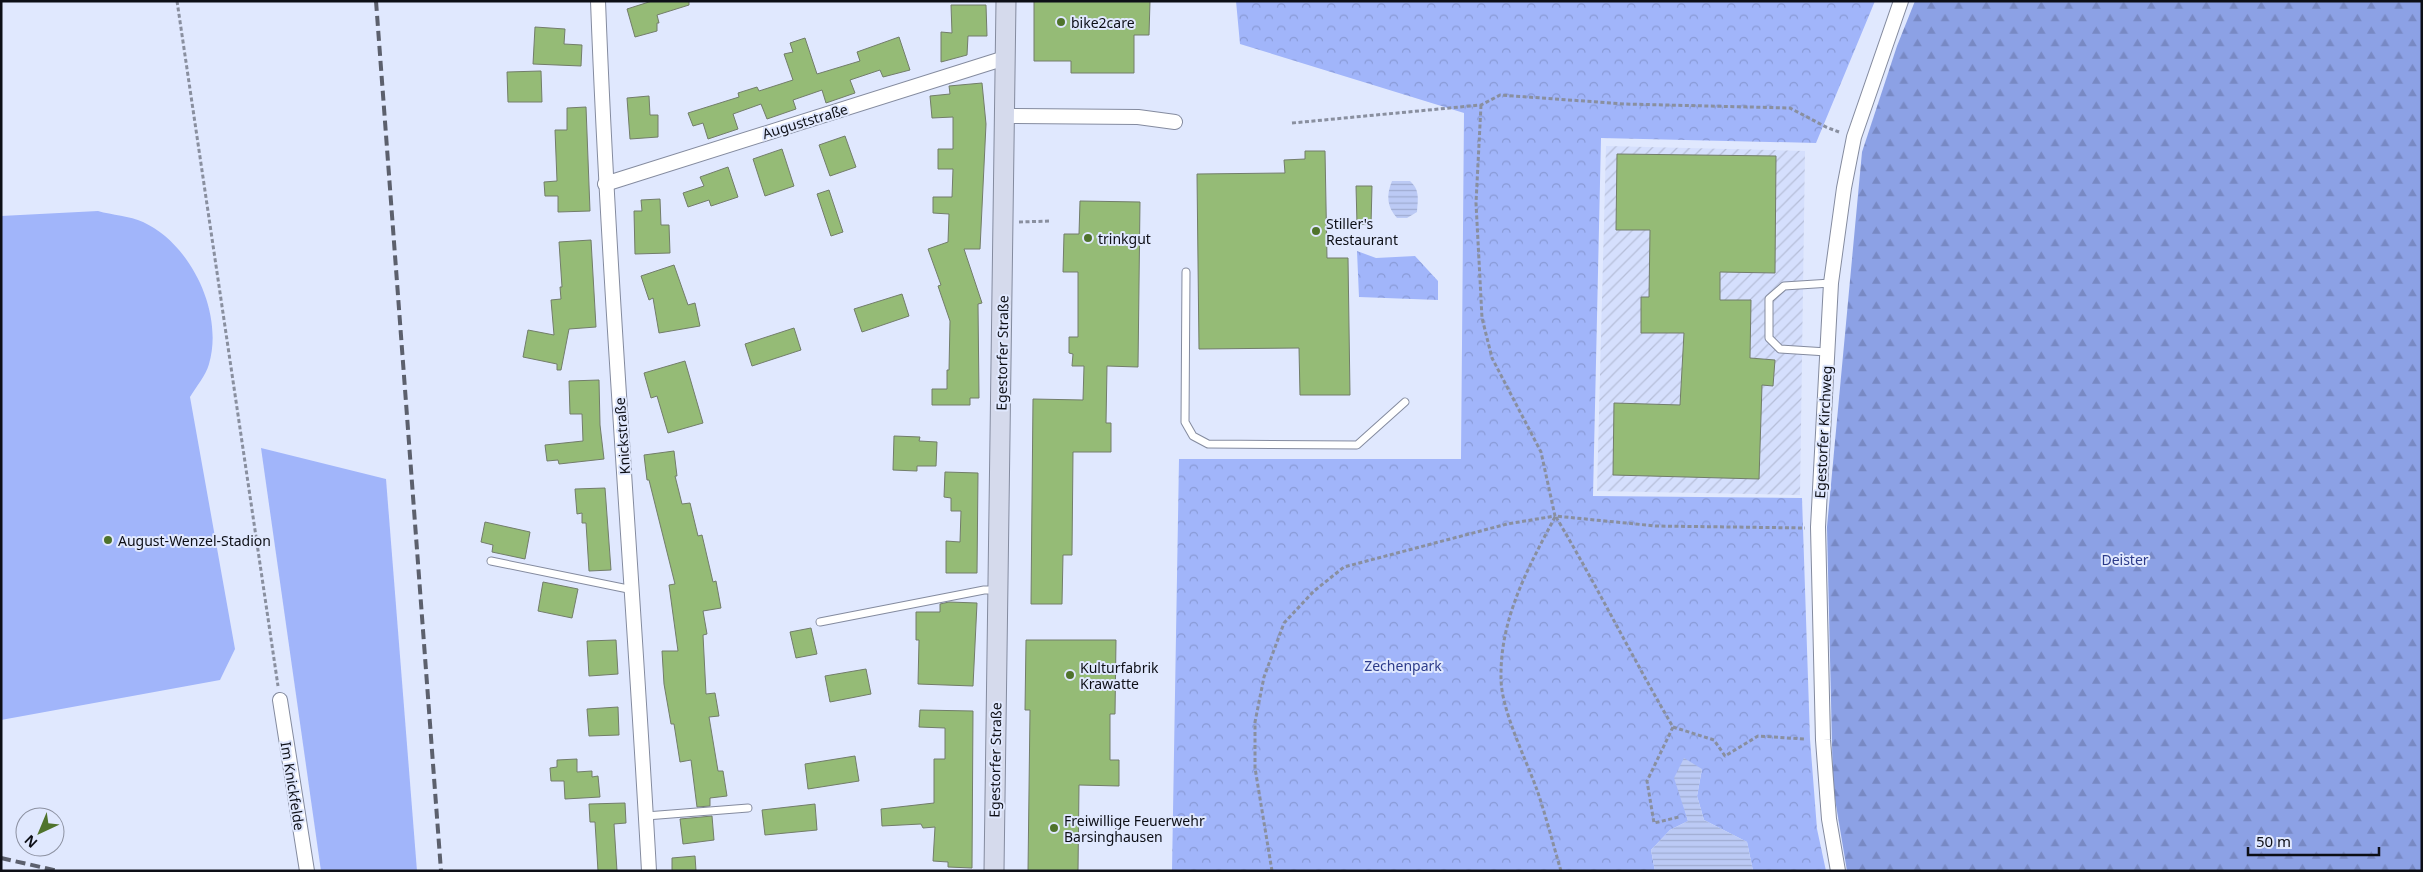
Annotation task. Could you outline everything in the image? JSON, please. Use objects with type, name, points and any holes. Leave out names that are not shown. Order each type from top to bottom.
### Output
[{"type":"main road","name":"Egestorfer Straße","points":[[994,871],[1006,1]]},
{"type":"street","name":"Knickstraße","points":[[598,1],[605,184],[633,590],[649,871]]},
{"type":"street","name":"Egestorfer Kirchweg","points":[[1838,871],[1829,818],[1823,740],[1818,528],[1831,283],[1844,188],[1854,137],[1901,1]]},
{"type":"street","name":"Auguststraße","points":[[605,184],[1005,58]]},
{"type":"street","points":[[1004,116],[1138,117],[1176,122]]},
{"type":"street","name":"Im Knickfelde","points":[[280,700],[307,871]]},
{"type":"lane","points":[[1186,272],[1185,422],[1193,436],[1208,444],[1357,445],[1405,402]]},
{"type":"lane","points":[[1827,352],[1780,349],[1769,338],[1769,299],[1784,286],[1831,283]]},
{"type":"lane","points":[[491,561],[633,590]]},
{"type":"lane","points":[[820,622],[984,590],[998,590]]},
{"type":"lane","points":[[646,816],[748,808]]},
{"type":"path","points":[[177,1],[280,700]]},
{"type":"path","points":[[1292,123],[1481,105],[1500,95],[1625,104],[1790,108],[1826,128],[1854,137]]},
{"type":"path","points":[[1481,105],[1476,203],[1482,318],[1492,358],[1541,452],[1555,516],[1594,581],[1632,657],[1673,727],[1714,740],[1725,756],[1758,736],[1804,739]]},
{"type":"path","points":[[1004,222],[1051,221]]},
{"type":"path","points":[[1555,516],[1519,586],[1505,632],[1501,679],[1510,717],[1537,791],[1561,871]]},
{"type":"path","points":[[1272,871],[1256,768],[1255,722],[1264,677],[1284,623],[1314,591],[1344,567],[1507,524],[1555,516],[1656,526],[1818,528]]},
{"type":"path","points":[[1673,727],[1647,782],[1654,823],[1679,817]]},
{"type":"shaded area","points":[[1606,146],[1805,151],[1800,495],[1597,491]]},
{"type":"shaded area","points":[[1392,181],[1410,181],[1418,195],[1417,212],[1407,218],[1397,218],[1391,210],[1388,196]]},
{"type":"shaded area","points":[[1684,758],[1702,769],[1697,796],[1704,820],[1747,842],[1753,871],[1655,871],[1651,850],[1670,830],[1688,821],[1674,778]]},
{"type":"green space","name":"Zechenpark","points":[[1236,1],[1875,1],[1816,143],[1601,138],[1593,496],[1802,498],[1810,739],[1817,829],[1826,871],[1753,871],[1747,842],[1704,820],[1697,796],[1702,769],[1682,800],[1688,821],[1670,830],[1651,850],[1655,871],[1172,871],[1179,459],[1461,459],[1464,113],[1240,44]]},
{"type":"green space","name":"Deister","points":[[1915,1],[2422,1],[2422,871],[1847,871],[1833,787],[1827,527],[1862,152],[1897,46]]},
{"type":"green space","name":"August-Wenzel-Stadion","points":[[98,211],[138,220],[160,232],[176,246],[189,263],[200,282],[207,302],[212,323],[212,344],[209,364],[190,397],[235,649],[220,680],[1,720],[1,216]]},
{"type":"green space","points":[[1357,251],[1376,258],[1415,256],[1438,281],[1438,300],[1359,297]]},
{"type":"green space","points":[[261,448],[386,479],[417,871],[321,871]]},
{"type":"building","points":[[652,1],[689,1],[689,5],[657,15],[659,23],[657,23],[657,31],[635,37],[627,9]]},
{"type":"building","points":[[1034,1],[1150,1],[1149,35],[1134,35],[1134,73],[1071,73],[1071,61],[1034,61]]},
{"type":"building","points":[[951,5],[986,5],[987,36],[968,36],[967,55],[941,62],[941,32],[952,33]]},
{"type":"building","points":[[535,27],[565,29],[564,44],[582,45],[581,66],[533,64]]},
{"type":"building","points":[[899,37],[910,70],[883,77],[880,70],[850,80],[855,93],[826,103],[822,90],[793,100],[796,109],[767,119],[761,104],[733,114],[738,129],[708,139],[703,123],[693,126],[688,113],[739,97],[738,93],[757,87],[759,91],[793,80],[784,54],[793,52],[790,43],[805,38],[817,74],[860,61],[857,52]]},
{"type":"building","points":[[541,71],[542,102],[508,102],[507,72]]},
{"type":"building","points":[[982,83],[986,124],[980,249],[964,249],[982,303],[978,304],[979,398],[970,398],[970,405],[932,405],[932,389],[947,389],[950,321],[938,286],[941,285],[928,249],[948,242],[949,214],[933,213],[933,197],[952,197],[953,169],[938,169],[938,149],[953,149],[953,117],[932,118],[930,96],[950,94],[949,86]]},
{"type":"building","points":[[649,96],[650,115],[658,115],[658,137],[630,139],[627,98]]},
{"type":"building","points":[[586,107],[590,211],[558,212],[558,196],[545,196],[544,182],[557,181],[555,130],[567,130],[567,108]]},
{"type":"building","points":[[845,136],[856,167],[830,176],[819,145]]},
{"type":"building","points":[[782,149],[794,186],[765,196],[753,159]]},
{"type":"building","points":[[1305,151],[1325,151],[1327,258],[1348,258],[1350,395],[1300,395],[1299,348],[1199,349],[1197,174],[1285,173],[1284,160],[1305,159]]},
{"type":"building","points":[[1617,154],[1776,156],[1775,273],[1720,272],[1720,300],[1751,300],[1750,358],[1775,360],[1773,386],[1762,385],[1759,479],[1613,475],[1614,403],[1680,405],[1684,333],[1641,333],[1641,297],[1649,297],[1650,230],[1616,230]]},
{"type":"building","points":[[728,167],[738,197],[711,206],[709,200],[688,207],[683,193],[704,186],[700,177]]},
{"type":"building","points":[[1356,186],[1372,186],[1371,225],[1357,224]]},
{"type":"building","points":[[829,190],[843,232],[831,236],[817,194]]},
{"type":"building","points":[[660,199],[661,225],[669,225],[670,253],[635,254],[634,211],[642,211],[641,200]]},
{"type":"building","points":[[1080,201],[1140,202],[1138,367],[1107,366],[1106,423],[1111,423],[1111,452],[1073,452],[1072,555],[1063,555],[1062,604],[1031,604],[1033,399],[1083,400],[1084,366],[1072,366],[1073,354],[1069,353],[1069,337],[1078,337],[1078,272],[1063,272],[1064,234],[1079,234]]},
{"type":"building","points":[[591,240],[596,327],[569,329],[561,370],[557,370],[557,364],[523,357],[528,330],[554,335],[551,300],[561,299],[560,287],[562,287],[559,242]]},
{"type":"building","points":[[674,265],[688,305],[695,303],[700,326],[659,333],[653,298],[649,300],[641,276]]},
{"type":"building","points":[[902,294],[909,316],[862,332],[854,309]]},
{"type":"building","points":[[794,328],[801,350],[752,366],[745,344]]},
{"type":"building","points":[[685,361],[703,423],[668,433],[657,396],[651,398],[644,373]]},
{"type":"building","points":[[599,380],[600,425],[604,459],[559,464],[558,460],[547,461],[545,445],[583,441],[582,414],[570,414],[569,381]]},
{"type":"building","points":[[894,436],[920,437],[919,441],[937,442],[936,466],[917,466],[917,471],[893,470]]},
{"type":"building","points":[[674,451],[677,476],[675,476],[682,504],[690,503],[698,536],[702,535],[713,582],[716,581],[721,608],[703,611],[707,634],[703,635],[706,694],[715,693],[719,716],[709,717],[718,771],[723,771],[727,796],[710,798],[710,806],[697,807],[691,760],[680,762],[674,724],[671,724],[664,684],[662,651],[678,651],[669,585],[675,584],[649,480],[647,480],[644,455]]},
{"type":"building","points":[[945,472],[978,473],[977,573],[946,573],[946,541],[960,542],[961,511],[951,511],[951,498],[944,497]]},
{"type":"building","points":[[605,488],[611,570],[589,571],[586,523],[582,523],[582,513],[577,514],[575,489]]},
{"type":"building","points":[[485,522],[530,532],[525,559],[492,552],[493,545],[481,542]]},
{"type":"building","points":[[543,582],[578,589],[572,618],[538,611]]},
{"type":"building","points":[[949,602],[977,603],[973,686],[918,684],[919,640],[916,640],[916,612],[940,612],[940,604]]},
{"type":"building","points":[[811,628],[817,654],[796,658],[790,632]]},
{"type":"building","points":[[616,640],[618,674],[589,676],[587,641]]},
{"type":"building","points":[[1026,640],[1116,640],[1115,714],[1110,714],[1110,760],[1119,760],[1119,786],[1079,785],[1078,871],[1028,871],[1030,710],[1025,710]]},
{"type":"building","points":[[866,669],[871,694],[830,702],[825,676]]},
{"type":"building","points":[[618,707],[619,735],[589,736],[587,709]]},
{"type":"building","points":[[920,710],[973,711],[972,868],[948,867],[948,862],[933,861],[935,827],[923,828],[921,824],[882,826],[881,809],[934,803],[934,759],[945,759],[945,728],[919,727]]},
{"type":"building","points":[[855,756],[859,781],[808,789],[805,764]]},
{"type":"building","points":[[577,759],[577,772],[592,771],[592,777],[598,776],[600,797],[565,799],[564,781],[551,781],[550,768],[557,767],[557,760]]},
{"type":"building","points":[[625,803],[626,823],[614,824],[617,871],[598,871],[595,822],[590,822],[589,804]]},
{"type":"building","points":[[815,804],[817,830],[765,835],[762,810]]},
{"type":"building","points":[[712,816],[714,840],[683,844],[680,819]]},
{"type":"building","points":[[695,856],[696,871],[672,871],[672,858]]},
{"type":"railway","points":[[376,1],[441,871]]},
{"type":"railway","points":[[1,858],[58,871]]},
{"type":"place","name":"bike2care","points":[[1061,22]]},
{"type":"place","name":"Stiller's Restaurant","points":[[1316,231]]},
{"type":"place","name":"trinkgut","points":[[1088,238]]},
{"type":"place","name":"August-Wenzel-Stadion","points":[[108,540]]},
{"type":"place","name":"Kulturfabrik Krawatte","points":[[1070,675]]},
{"type":"place","name":"Freiwillige Feuerwehr Barsinghausen","points":[[1054,828]]}]
